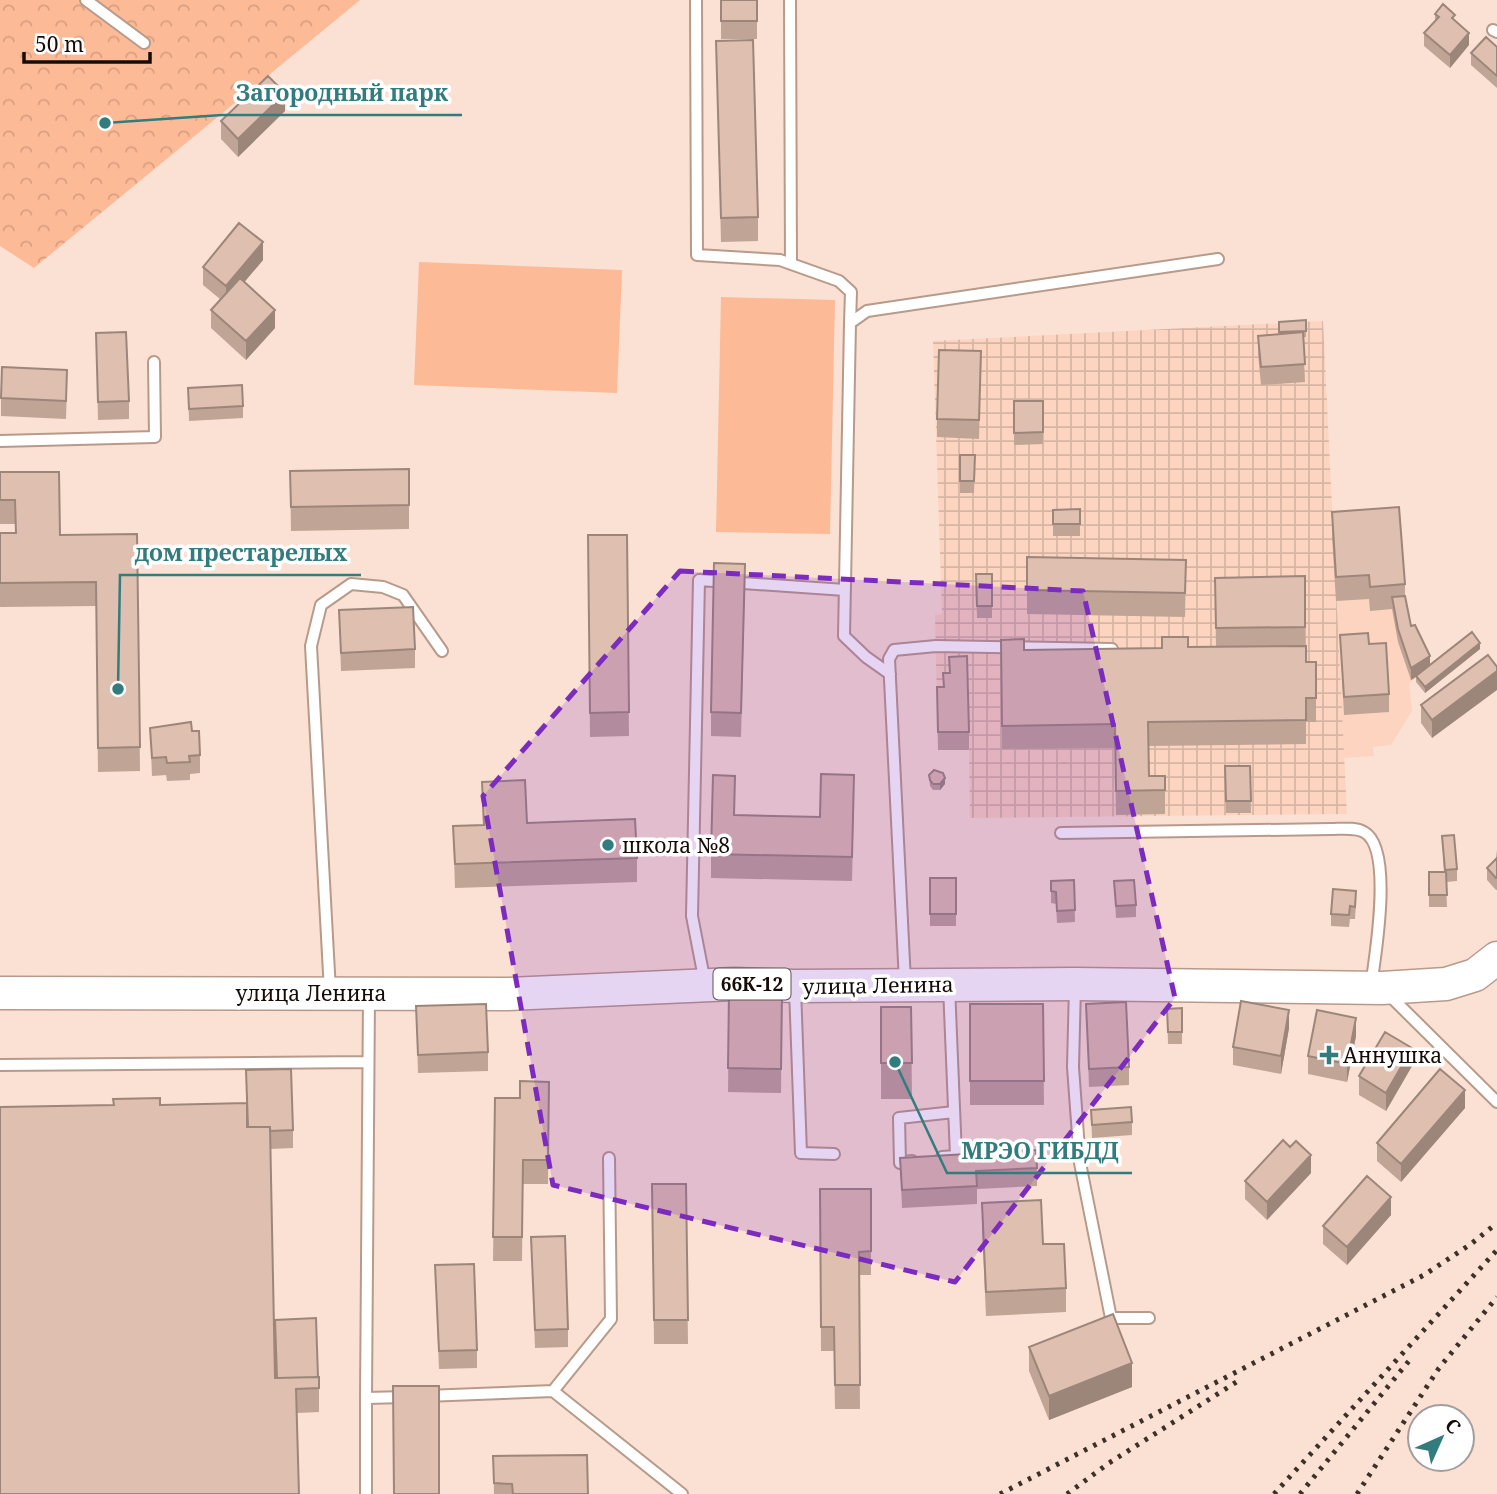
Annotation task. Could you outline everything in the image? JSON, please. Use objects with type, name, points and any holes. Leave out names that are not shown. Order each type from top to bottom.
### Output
[{"type":"main road","name":"улица Ленина","points":[[0,993],[508,994],[705,985],[905,984],[1376,988],[1446,984],[1475,975],[1497,958]]},
{"type":"lane","points":[[86,0],[144,43]]},
{"type":"lane","points":[[696,0],[697,255],[780,260],[839,281],[851,292],[844,636],[866,657],[890,674]]},
{"type":"lane","points":[[790,0],[791,264]]},
{"type":"lane","points":[[850,323],[867,311],[1217,259]]},
{"type":"lane","points":[[0,441],[155,438],[155,362]]},
{"type":"lane","points":[[705,985],[692,916],[699,580],[845,590]]},
{"type":"lane","points":[[330,993],[311,646],[321,605],[351,584],[383,587],[403,595],[442,651]]},
{"type":"lane","points":[[905,984],[889,659],[894,650],[922,647],[1122,649]]},
{"type":"lane","points":[[1062,833],[1331,829],[1364,832],[1371,838],[1376,849],[1382,912],[1376,988],[1497,1102]]},
{"type":"lane","points":[[949,984],[956,1156],[900,1163],[899,1118],[954,1112]]},
{"type":"lane","points":[[1075,984],[1073,1067],[1080,1163],[1111,1318],[1149,1318]]},
{"type":"lane","points":[[794,986],[801,1153],[834,1154]]},
{"type":"lane","points":[[366,1494],[369,993]]},
{"type":"lane","points":[[0,1065],[369,1062]]},
{"type":"lane","points":[[553,1391],[611,1319],[609,1158]]},
{"type":"lane","points":[[366,1398],[553,1391],[682,1494]]},
{"type":"highlighted area","points":[[680,571],[1083,591],[1175,998],[955,1282],[553,1185],[483,796]]},
{"type":"shaded area","points":[[1323,321],[1347,814],[970,818],[969,750],[938,750],[935,615],[942,614],[933,341]]},
{"type":"shaded area","points":[[1399,531],[1405,608],[1411,638],[1430,668],[1409,683],[1412,711],[1391,745],[1373,747],[1374,756],[1344,758],[1332,535]]},
{"type":"green space","points":[[0,0],[360,0],[34,268],[0,246]]},
{"type":"green space","points":[[419,262],[622,270],[617,393],[414,385]]},
{"type":"green space","points":[[721,297],[835,300],[830,534],[716,532]]},
{"type":"building","points":[[721,0],[757,0],[757,21],[721,21]]},
{"type":"building","points":[[1443,4],[1455,15],[1452,18],[1469,33],[1450,55],[1424,33],[1439,17],[1435,14]]},
{"type":"building","points":[[1486,37],[1497,47],[1497,76],[1471,53]]},
{"type":"building","points":[[753,40],[758,217],[721,218],[716,41]]},
{"type":"building","points":[[268,76],[285,93],[238,139],[221,121]]},
{"type":"building","points":[[239,223],[263,242],[226,286],[203,267]]},
{"type":"building","points":[[240,278],[275,310],[246,341],[211,310]]},
{"type":"building","points":[[1306,320],[1306,331],[1279,332],[1279,322]]},
{"type":"building","points":[[126,332],[129,401],[98,402],[96,333]]},
{"type":"building","points":[[1303,332],[1305,364],[1261,367],[1258,336]]},
{"type":"building","points":[[939,350],[981,351],[979,420],[937,419]]},
{"type":"building","points":[[2,367],[67,370],[66,401],[1,398]]},
{"type":"building","points":[[242,385],[243,406],[189,409],[188,388]]},
{"type":"building","points":[[1014,401],[1043,401],[1043,432],[1014,433]]},
{"type":"building","points":[[960,455],[975,455],[974,481],[960,481]]},
{"type":"building","points":[[409,469],[409,505],[291,507],[290,471]]},
{"type":"building","points":[[0,472],[59,472],[60,535],[137,534],[140,747],[98,748],[96,582],[0,583],[0,533],[16,533],[15,500],[0,500]]},
{"type":"building","points":[[1399,507],[1405,584],[1370,587],[1369,575],[1336,577],[1332,512]]},
{"type":"building","points":[[1080,509],[1080,524],[1053,524],[1053,510]]},
{"type":"building","points":[[588,535],[627,535],[629,712],[590,713]]},
{"type":"building","points":[[1027,557],[1186,560],[1185,593],[1027,590]]},
{"type":"building","points":[[714,563],[745,564],[741,713],[711,712]]},
{"type":"building","points":[[976,574],[992,574],[992,606],[977,606]]},
{"type":"building","points":[[1305,576],[1305,627],[1216,628],[1215,578]]},
{"type":"building","points":[[1405,596],[1411,626],[1415,625],[1430,656],[1411,668],[1398,629],[1392,597]]},
{"type":"building","points":[[413,607],[415,649],[341,653],[339,610]]},
{"type":"building","points":[[1472,632],[1480,643],[1425,687],[1416,676]]},
{"type":"building","points":[[1368,633],[1369,644],[1386,643],[1389,694],[1344,697],[1340,635]]},
{"type":"building","points":[[1162,637],[1188,637],[1188,647],[1306,646],[1306,662],[1316,662],[1316,698],[1306,698],[1306,720],[1148,722],[1149,776],[1165,776],[1165,790],[1116,791],[1115,724],[1002,726],[1001,640],[1024,639],[1024,650],[1162,648]]},
{"type":"building","points":[[1488,655],[1497,671],[1432,720],[1421,705]]},
{"type":"building","points":[[967,656],[969,732],[938,732],[937,687],[944,687],[943,673],[950,673],[949,657]]},
{"type":"building","points":[[191,722],[192,731],[199,731],[200,755],[189,756],[190,762],[167,763],[166,757],[152,758],[150,728]]},
{"type":"building","points":[[1225,766],[1250,766],[1251,801],[1226,801]]},
{"type":"building","points":[[934,770],[943,773],[945,778],[940,784],[933,784],[930,780],[929,775]]},
{"type":"building","points":[[821,774],[854,775],[852,857],[711,854],[713,775],[735,776],[734,815],[820,817]]},
{"type":"building","points":[[525,780],[527,823],[635,819],[637,858],[455,864],[453,826],[484,825],[482,782]]},
{"type":"building","points":[[1454,835],[1457,869],[1445,870],[1442,836]]},
{"type":"building","points":[[1497,858],[1497,878],[1496,878],[1487,868]]},
{"type":"building","points":[[1429,872],[1446,872],[1447,895],[1429,895]]},
{"type":"building","points":[[930,878],[956,878],[956,914],[930,914]]},
{"type":"building","points":[[1074,880],[1075,910],[1057,911],[1056,892],[1051,891],[1051,881]]},
{"type":"building","points":[[1134,880],[1136,905],[1116,906],[1114,881]]},
{"type":"building","points":[[1333,889],[1356,891],[1355,907],[1350,906],[1349,915],[1331,914]]},
{"type":"building","points":[[729,993],[782,994],[781,1069],[728,1068]]},
{"type":"building","points":[[1241,1001],[1289,1010],[1281,1056],[1233,1047]]},
{"type":"building","points":[[1126,1002],[1129,1067],[1089,1069],[1086,1004]]},
{"type":"building","points":[[486,1004],[488,1052],[418,1055],[416,1006]]},
{"type":"building","points":[[970,1004],[1043,1004],[1044,1081],[970,1081]]},
{"type":"building","points":[[881,1007],[911,1007],[912,1063],[881,1063]]},
{"type":"building","points":[[1182,1008],[1182,1032],[1168,1032],[1167,1009]]},
{"type":"building","points":[[1317,1010],[1356,1018],[1347,1064],[1308,1056]]},
{"type":"building","points":[[1385,1032],[1412,1048],[1386,1093],[1359,1076]]},
{"type":"building","points":[[291,1069],[293,1130],[270,1131],[270,1127],[248,1127],[246,1070]]},
{"type":"building","points":[[1440,1069],[1465,1090],[1401,1164],[1377,1143]]},
{"type":"building","points":[[520,1081],[549,1082],[548,1160],[523,1160],[522,1237],[493,1237],[495,1098],[520,1098]]},
{"type":"building","points":[[160,1098],[160,1105],[247,1103],[247,1127],[270,1127],[275,1378],[319,1377],[319,1388],[296,1389],[299,1494],[0,1494],[0,1107],[114,1105],[113,1099]]},
{"type":"building","points":[[1131,1107],[1132,1122],[1092,1125],[1091,1110]]},
{"type":"building","points":[[1283,1140],[1290,1147],[1296,1141],[1311,1155],[1267,1202],[1245,1181]]},
{"type":"building","points":[[1036,1150],[1037,1168],[976,1171],[977,1186],[902,1190],[900,1158]]},
{"type":"building","points":[[1367,1176],[1391,1197],[1347,1247],[1323,1226]]},
{"type":"building","points":[[652,1184],[686,1184],[688,1320],[654,1320]]},
{"type":"building","points":[[820,1189],[871,1189],[871,1251],[859,1252],[860,1385],[835,1385],[834,1327],[821,1327]]},
{"type":"building","points":[[1041,1200],[1043,1244],[1064,1244],[1066,1288],[986,1292],[982,1203]]},
{"type":"building","points":[[565,1236],[568,1329],[535,1330],[531,1237]]},
{"type":"building","points":[[474,1264],[477,1350],[439,1351],[435,1265]]},
{"type":"building","points":[[1113,1314],[1132,1363],[1049,1396],[1029,1347]]},
{"type":"building","points":[[316,1318],[318,1377],[277,1378],[275,1320]]},
{"type":"building","points":[[393,1386],[439,1386],[439,1494],[394,1494]]},
{"type":"building","points":[[587,1455],[588,1494],[513,1494],[512,1484],[494,1483],[493,1456]]},
{"type":"railway","points":[[1000,1494],[1424,1275],[1497,1223]]},
{"type":"railway","points":[[1274,1494],[1497,1250]]},
{"type":"railway","points":[[1357,1494],[1439,1368],[1497,1297]]},
{"type":"railway","points":[[1300,1494],[1413,1356]]},
{"type":"railway","points":[[1067,1494],[1109,1463],[1238,1381]]},
{"type":"place","name":"Загородный парк","points":[[105,123]]},
{"type":"place","name":"дом престарелых","points":[[118,689]]},
{"type":"place","name":"школа №8","points":[[608,845]]},
{"type":"place","name":"Аннушка","points":[[1329,1055]]},
{"type":"place","name":"МРЭО ГИБДД","points":[[895,1062]]}]
